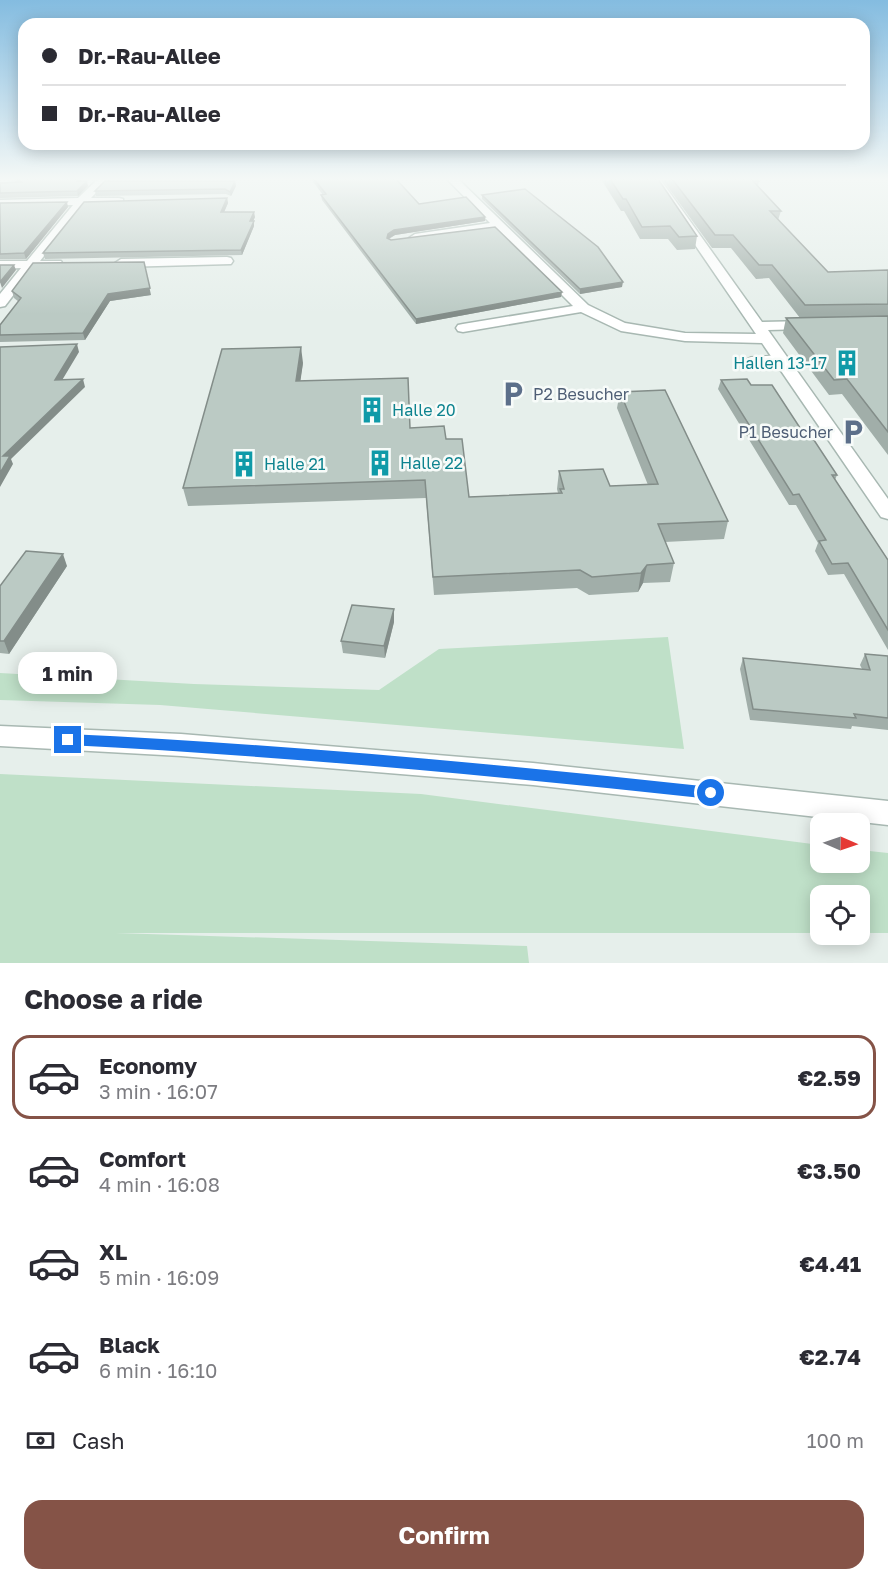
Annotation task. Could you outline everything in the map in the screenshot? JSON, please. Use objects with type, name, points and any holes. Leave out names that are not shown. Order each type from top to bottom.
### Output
[{"type":"street","points":[[0,303],[63,224]]},
{"type":"street","points":[[686,224],[888,513]]},
{"type":"street","points":[[407,239],[499,225],[583,308],[621,327],[685,337],[768,339]]},
{"type":"street","points":[[112,263],[227,261]]},
{"type":"street","points":[[0,265],[66,264]]},
{"type":"street","points":[[464,328],[583,308]]},
{"type":"street","points":[[758,326],[817,325]]},
{"type":"street","points":[[0,736],[181,745],[521,773],[888,813]]},
{"type":"lane","points":[[751,360],[781,358]]},
{"type":"green space","points":[[668,637],[684,749],[160,705],[0,700],[0,673],[194,684],[379,690],[439,649]]},
{"type":"green space","points":[[0,774],[421,794],[810,844],[810,873],[870,873],[870,851],[888,853],[888,933],[870,933],[870,885],[810,885],[810,933],[116,933],[527,946],[529,963],[0,963]]},
{"type":"building","points":[[0,224],[49,224],[24,253],[0,254]]},
{"type":"building","points":[[66,224],[253,224],[241,250],[43,253]]},
{"type":"building","points":[[343,224],[436,224],[394,230],[388,234],[387,238],[391,240],[495,227],[562,292],[416,319]]},
{"type":"building","points":[[512,224],[569,224],[598,247],[623,282],[580,289]]},
{"type":"building","points":[[640,224],[689,224],[697,236],[679,237],[670,226],[642,227]]},
{"type":"building","points":[[707,224],[782,224],[828,272],[888,270],[888,304],[805,305],[772,265],[759,265],[733,235],[715,235]]},
{"type":"building","points":[[144,262],[150,288],[108,294],[83,333],[0,335],[0,325],[21,298],[12,291],[33,263]]},
{"type":"building","points":[[0,265],[14,265],[0,282]]},
{"type":"building","name":"Hallen 13-17","points":[[888,316],[888,432],[847,379],[834,380],[786,318]]},
{"type":"building","points":[[77,344],[55,380],[83,379],[3,456],[10,456],[0,473],[0,347]]},
{"type":"building","points":[[301,347],[296,381],[408,378],[410,428],[444,426],[446,439],[462,439],[469,497],[562,493],[560,489],[564,489],[559,471],[603,469],[610,486],[658,484],[620,392],[665,390],[728,521],[658,524],[674,563],[647,565],[641,573],[592,577],[580,570],[433,577],[425,480],[183,488],[222,349]]},
{"type":"building","points":[[747,379],[751,385],[772,385],[804,434],[810,434],[837,475],[832,475],[888,560],[888,630],[848,563],[832,564],[819,541],[826,540],[799,494],[793,495],[721,380]]},
{"type":"building","points":[[26,551],[63,554],[4,641],[0,641],[0,586]]},
{"type":"building","points":[[352,605],[394,609],[384,646],[341,641]]},
{"type":"building","points":[[865,654],[888,656],[888,718],[854,714],[856,718],[753,709],[743,658],[870,670]]},
{"type":"place","name":"Hallen 13-17","points":[[847,363]]},
{"type":"place","name":"P2 Besucher","points":[[513,394]]},
{"type":"place","name":"Halle 20","points":[[372,410]]},
{"type":"place","name":"P1 Besucher","points":[[853,432]]},
{"type":"place","name":"Halle 22","points":[[380,463]]},
{"type":"place","name":"Halle 21","points":[[244,464]]},
{"type":"route","points":[[68,740],[181,745],[533,774],[711,793]]}]
